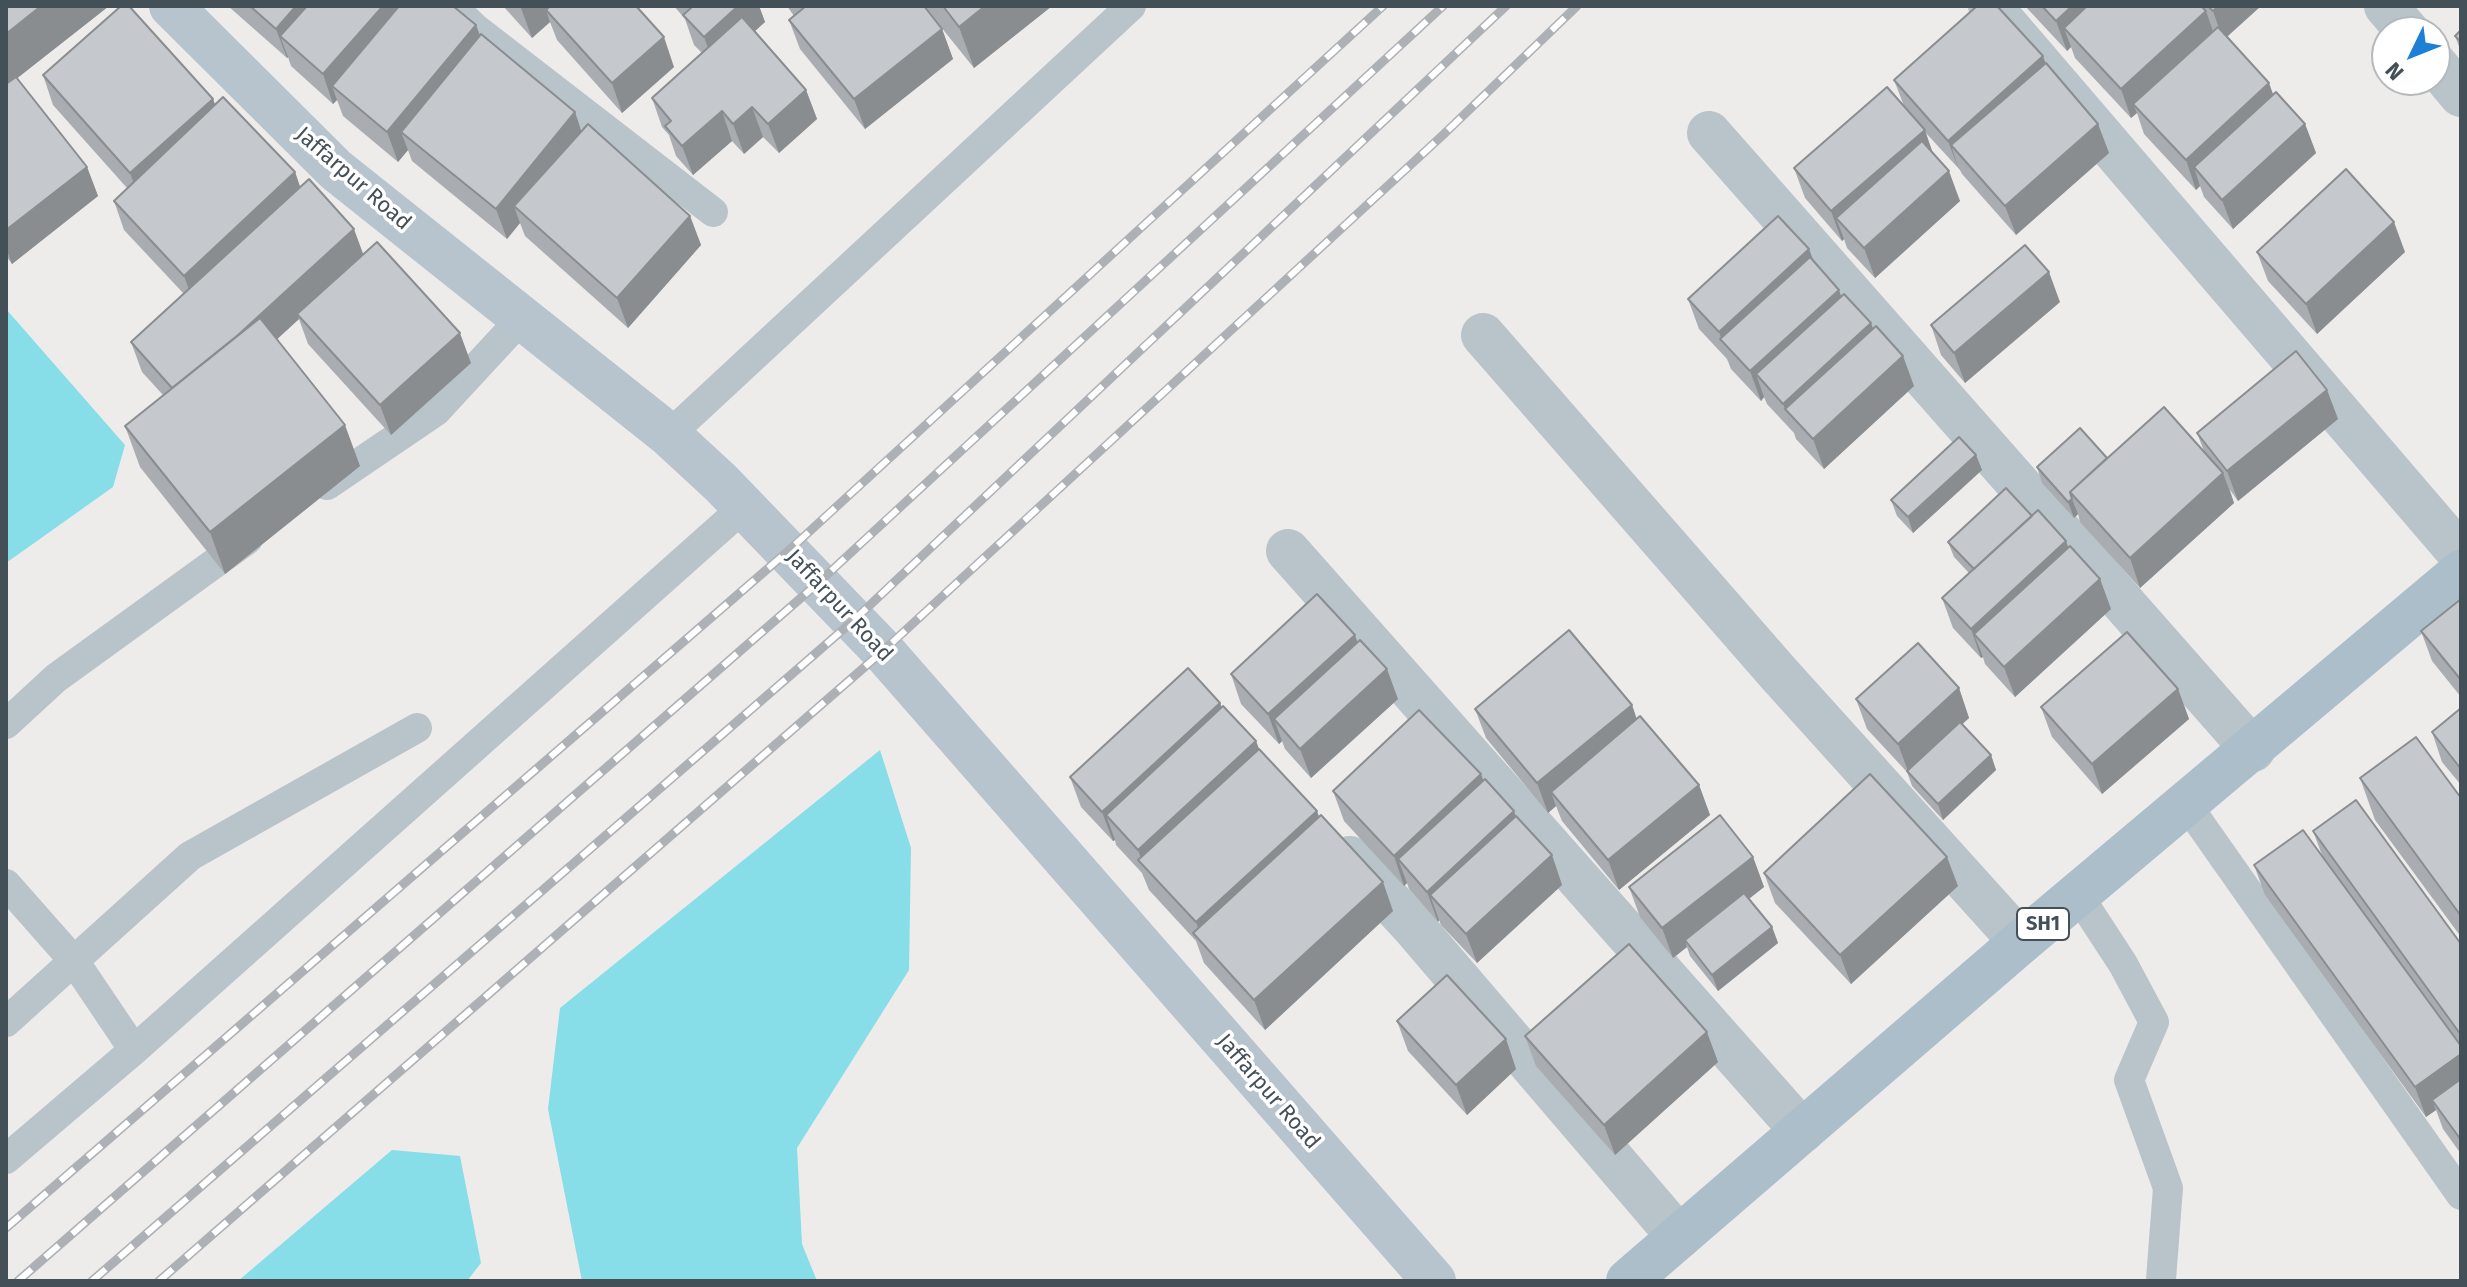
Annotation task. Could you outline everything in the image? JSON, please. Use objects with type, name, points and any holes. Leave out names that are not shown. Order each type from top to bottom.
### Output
[{"type":"main road","name":"SH1","points":[[1628,1281],[2021,942],[2461,572]]},
{"type":"street","name":"Jaffarpur Road","points":[[171,6],[336,170],[669,435],[744,507],[883,651],[1434,1281]]},
{"type":"street","points":[[1990,6],[2461,555]]},
{"type":"street","points":[[1709,133],[2253,750]]},
{"type":"street","points":[[1483,335],[1779,674],[2021,942]]},
{"type":"street","points":[[1288,551],[1802,1131]]},
{"type":"street","points":[[1328,834],[1412,925],[1679,1237]]},
{"type":"lane","points":[[452,6],[475,28],[713,212]]},
{"type":"lane","points":[[669,435],[1131,6]]},
{"type":"lane","points":[[304,501],[436,411],[522,318]]},
{"type":"lane","points":[[6,1159],[134,1050],[744,507]]},
{"type":"lane","points":[[6,724],[56,678],[199,572],[265,528]]},
{"type":"lane","points":[[6,1022],[190,856],[417,728]]},
{"type":"lane","points":[[2187,805],[2461,1195]]},
{"type":"lane","points":[[6,884],[74,961],[134,1050]]},
{"type":"lane","points":[[2078,895],[2123,964],[2154,1022],[2129,1080],[2168,1188],[2161,1279]]},
{"type":"water","points":[[6,309],[125,445],[113,487],[6,563]]},
{"type":"water","points":[[880,750],[911,848],[909,970],[797,1148],[802,1244],[817,1281],[582,1281],[548,1109],[560,1008]]},
{"type":"water","points":[[392,1150],[460,1156],[481,1263],[467,1281],[238,1281]]},
{"type":"building","points":[[6,6],[41,6],[6,34]]},
{"type":"building","points":[[121,6],[129,6],[213,99],[130,173],[43,75]]},
{"type":"building","points":[[250,6],[296,6],[276,29]]},
{"type":"building","points":[[307,6],[383,6],[323,74],[280,36]]},
{"type":"building","points":[[399,6],[453,6],[476,25],[387,132],[332,86]]},
{"type":"building","points":[[550,6],[636,6],[664,37],[612,83],[546,10]]},
{"type":"building","points":[[689,6],[738,6],[704,37],[683,15],[691,8]]},
{"type":"building","points":[[806,6],[924,6],[942,29],[854,99],[789,20]]},
{"type":"building","points":[[943,6],[985,6],[959,27]]},
{"type":"building","points":[[1977,6],[1997,6],[2043,56],[1948,141],[1894,80]]},
{"type":"building","points":[[2042,6],[2072,6],[2056,21]]},
{"type":"building","points":[[2087,6],[2201,6],[2206,11],[2121,89],[2064,28]]},
{"type":"building","points":[[742,17],[806,90],[768,124],[752,107],[733,124],[722,111],[682,146],[665,126],[671,121],[652,98]]},
{"type":"building","points":[[2218,27],[2269,83],[2186,160],[2133,104]]},
{"type":"building","points":[[481,34],[575,112],[496,209],[401,132]]},
{"type":"building","points":[[2046,63],[2098,124],[2005,206],[1951,145]]},
{"type":"building","points":[[16,77],[87,167],[6,230],[6,84]]},
{"type":"building","points":[[1887,87],[1925,130],[1831,211],[1794,168]]},
{"type":"building","points":[[2276,92],[2305,124],[2222,200],[2194,167]]},
{"type":"building","points":[[223,97],[295,172],[184,276],[114,201]]},
{"type":"building","points":[[588,124],[690,216],[617,298],[514,206]]},
{"type":"building","points":[[1922,141],[1949,171],[1864,248],[1836,218]]},
{"type":"building","points":[[2346,169],[2394,222],[2306,304],[2257,252]]},
{"type":"building","points":[[309,179],[354,229],[238,335],[172,388],[131,342]]},
{"type":"building","points":[[1778,216],[1809,249],[1719,332],[1688,299]]},
{"type":"building","points":[[377,242],[460,333],[380,405],[297,314]]},
{"type":"building","points":[[2025,245],[2049,272],[1954,353],[1931,325]]},
{"type":"building","points":[[1810,257],[1839,290],[1750,371],[1720,339]]},
{"type":"building","points":[[1844,294],[1871,323],[1783,404],[1756,374]]},
{"type":"building","points":[[260,318],[345,425],[210,532],[125,426]]},
{"type":"building","points":[[1876,326],[1903,356],[1813,439],[1785,409]]},
{"type":"building","points":[[2296,351],[2327,390],[2227,471],[2197,433]]},
{"type":"building","points":[[2164,407],[2223,473],[2130,558],[2070,492]]},
{"type":"building","points":[[2080,428],[2107,458],[2070,492],[2072,499],[2068,502],[2037,467]]},
{"type":"building","points":[[1959,437],[1976,455],[1908,517],[1891,500]]},
{"type":"building","points":[[2006,488],[2032,516],[1974,569],[1948,542]]},
{"type":"building","points":[[2038,510],[2066,541],[1971,629],[1942,598]]},
{"type":"building","points":[[2070,546],[2100,579],[2004,667],[1974,634]]},
{"type":"building","points":[[1317,594],[1355,635],[1268,714],[1231,674]]},
{"type":"building","points":[[2461,599],[2461,680],[2421,631]]},
{"type":"building","points":[[1569,630],[1632,705],[1537,783],[1475,709]]},
{"type":"building","points":[[2127,632],[2178,689],[2092,764],[2041,707]]},
{"type":"building","points":[[1360,640],[1387,669],[1300,749],[1274,719]]},
{"type":"building","points":[[1918,643],[1959,688],[1898,744],[1856,699]]},
{"type":"building","points":[[1188,668],[1220,703],[1102,812],[1070,777]]},
{"type":"building","points":[[1223,706],[1256,741],[1138,850],[1106,815]]},
{"type":"building","points":[[2461,708],[2461,769],[2432,732]]},
{"type":"building","points":[[1419,710],[1481,774],[1394,856],[1333,791]]},
{"type":"building","points":[[1640,716],[1699,785],[1608,860],[1551,792]]},
{"type":"building","points":[[1960,722],[1991,755],[1938,804],[1907,771]]},
{"type":"building","points":[[2416,737],[2461,798],[2461,916],[2360,778]]},
{"type":"building","points":[[1259,749],[1317,811],[1196,922],[1138,860]]},
{"type":"building","points":[[1870,774],[1947,857],[1840,955],[1764,873]]},
{"type":"building","points":[[1485,779],[1514,811],[1427,892],[1398,859]]},
{"type":"building","points":[[2356,800],[2461,944],[2461,1035],[2313,831]]},
{"type":"building","points":[[1321,815],[1383,882],[1254,1000],[1193,933]]},
{"type":"building","points":[[1720,815],[1753,857],[1662,928],[1629,887]]},
{"type":"building","points":[[1516,816],[1552,855],[1466,934],[1430,895]]},
{"type":"building","points":[[2303,830],[2461,1046],[2461,1054],[2415,1087],[2254,865]]},
{"type":"building","points":[[1744,893],[1772,927],[1712,975],[1685,940]]},
{"type":"building","points":[[1629,944],[1707,1032],[1604,1125],[1525,1036]]},
{"type":"building","points":[[1447,975],[1506,1039],[1456,1085],[1397,1021]]},
{"type":"building","points":[[2461,1079],[2461,1140],[2432,1100]]},
{"type":"railway","points":[[6,1228],[787,552],[1383,6]]},
{"type":"railway","points":[[18,1281],[818,583],[1443,6]]},
{"type":"railway","points":[[92,1281],[853,621],[1506,6]]},
{"type":"railway","points":[[159,1281],[883,651],[1444,134],[1577,6]]}]
